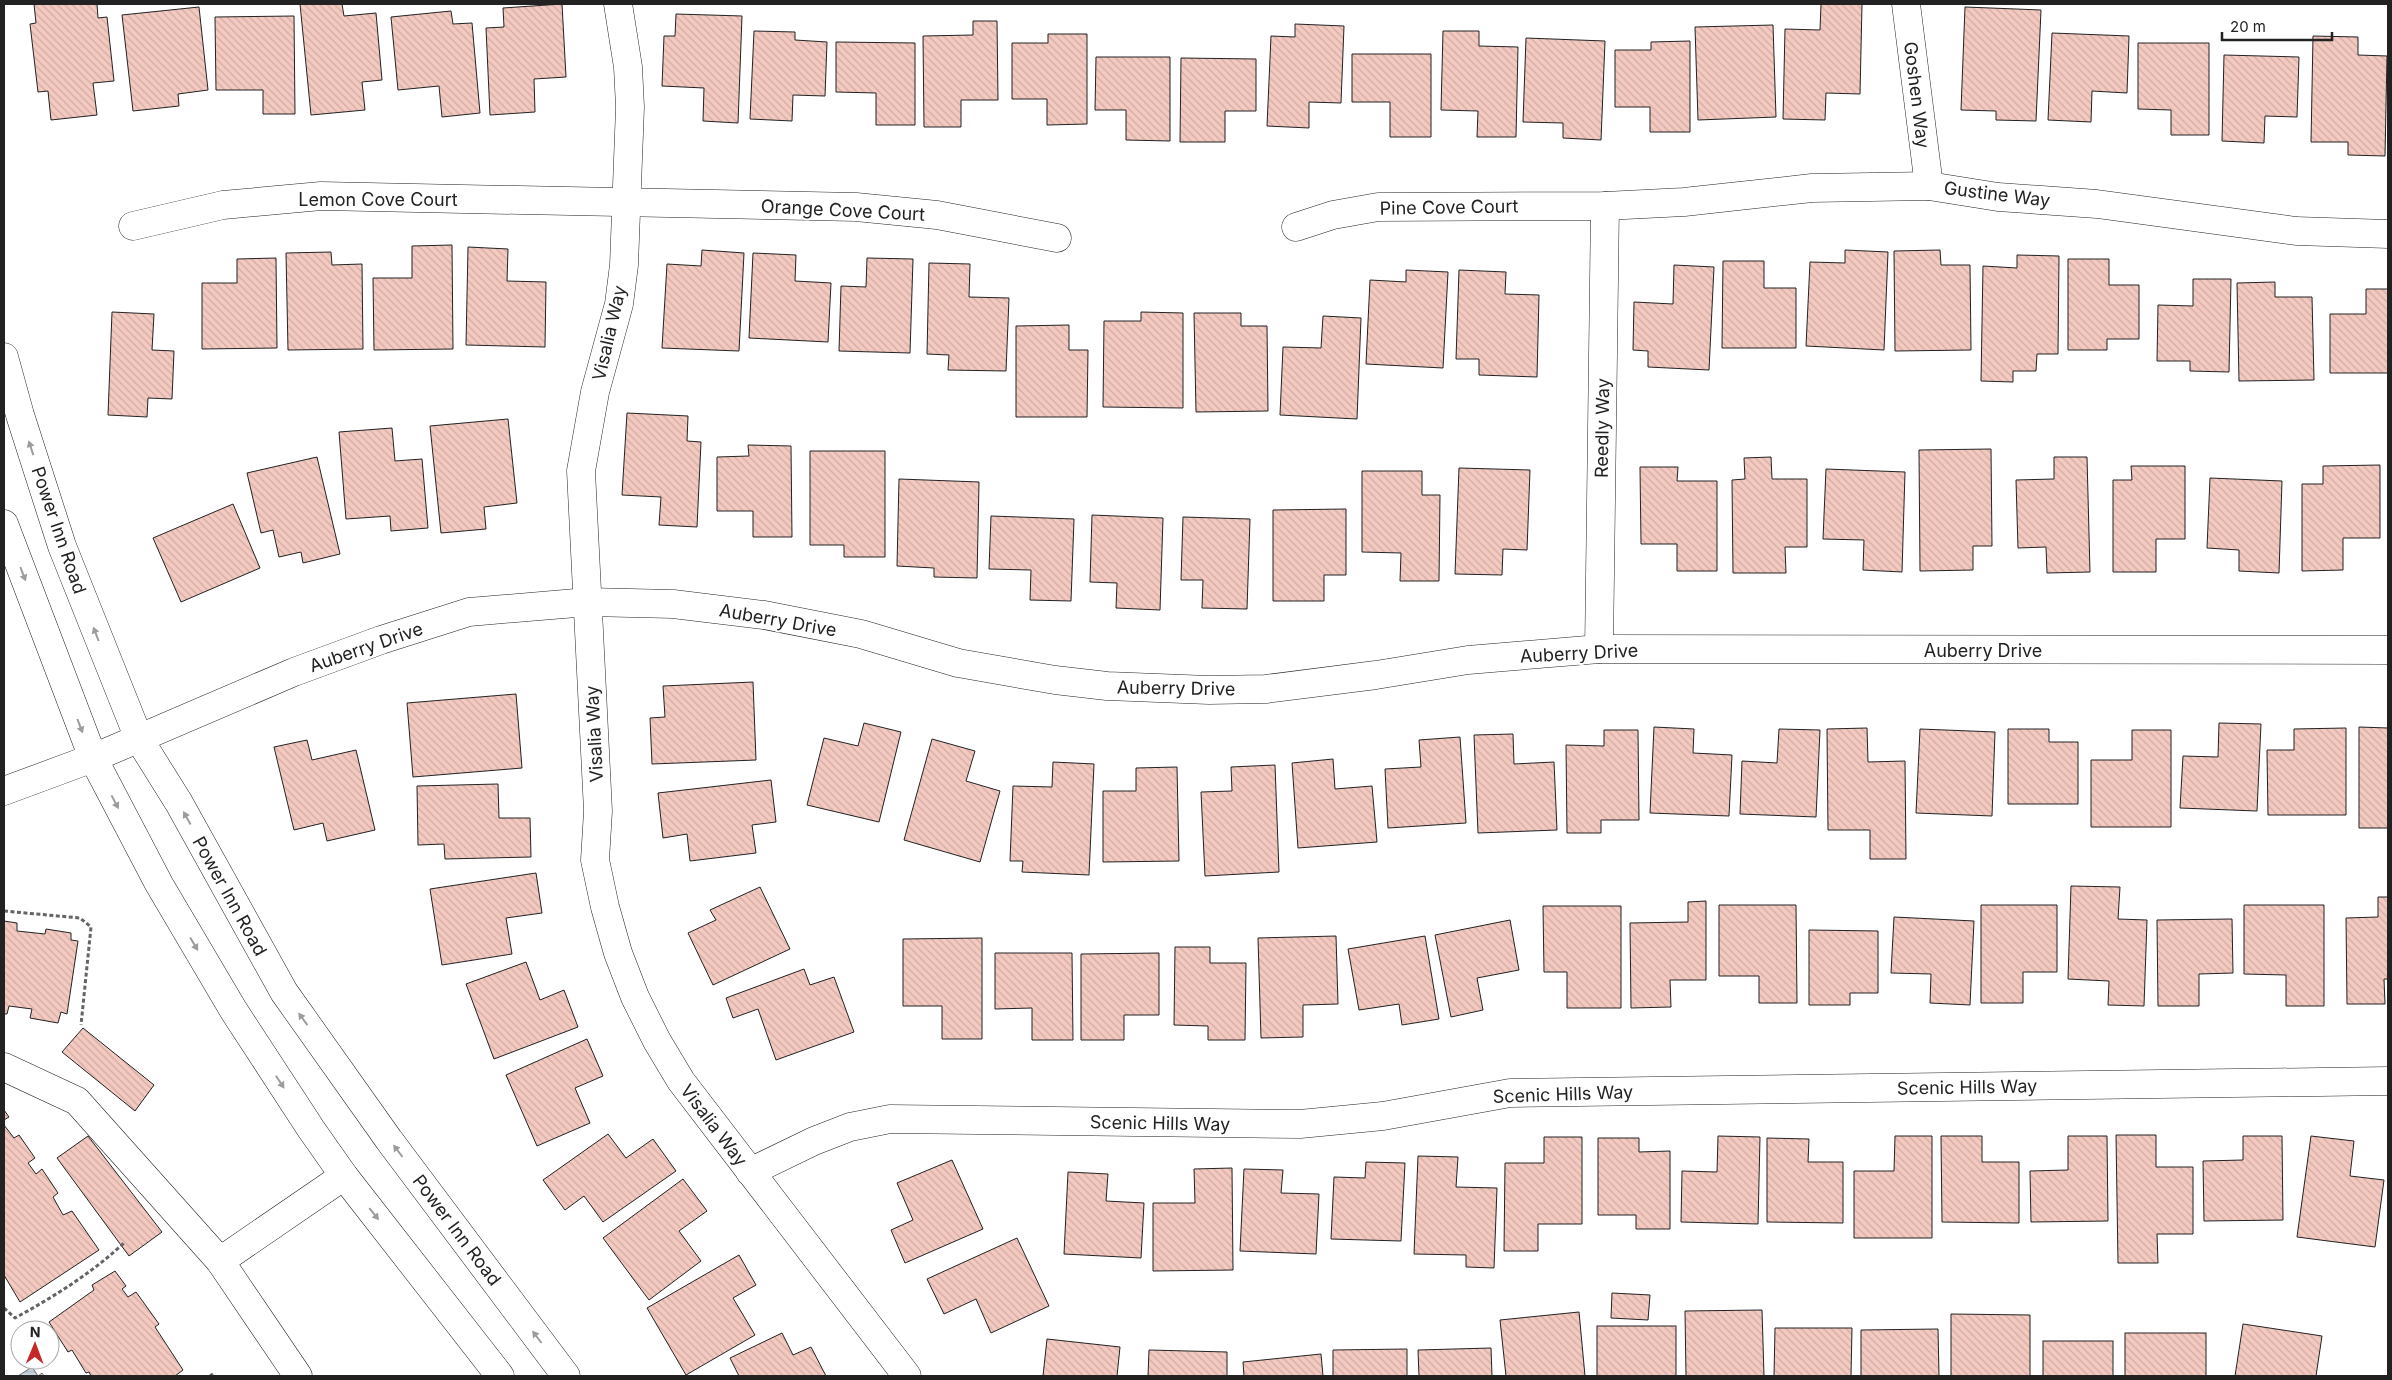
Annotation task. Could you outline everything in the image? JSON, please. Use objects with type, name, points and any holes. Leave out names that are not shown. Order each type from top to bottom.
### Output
[{"type":"street","name":"Visalia Way","points":[[618,4],[628,67],[630,107],[624,265],[619,304],[595,392],[581,471],[598,811],[595,860],[613,934],[635,997],[681,1082],[907,1376]]},
{"type":"street","name":"Goshen Way","points":[[1906,4],[1928,186]]},
{"type":"street","name":"Gustine Way","points":[[1605,206],[1684,202],[1812,188],[1928,186],[1998,197],[2097,204],[2296,231],[2388,234]]},
{"type":"street","name":"Lemon Cove Court","points":[[133,226],[223,205],[321,196],[627,202]]},
{"type":"street","name":"Orange Cove Court","points":[[627,202],[856,207],[937,215],[1057,238]]},
{"type":"street","name":"Pine Cove Court","points":[[1296,227],[1333,215],[1378,207],[1605,206]]},
{"type":"street","name":"Reedly Way","points":[[1599,649],[1605,206]]},
{"type":"street","name":"Power Inn Road","points":[[4,357],[20,415],[62,546],[139,739],[178,804],[284,992],[389,1140],[566,1376]]},
{"type":"street","points":[[4,524],[92,758],[159,884],[234,1011],[344,1176],[500,1376]]},
{"type":"street","name":"Auberry Drive","points":[[4,791],[139,739],[294,672],[382,640],[469,612],[588,602],[673,604],[764,615],[861,634],[958,662],[1055,680],[1107,686],[1210,690],[1266,689],[1376,675],[1468,660],[1599,649],[2388,650]]},
{"type":"street","points":[[4,1067],[77,1101],[220,1261],[298,1376]]},
{"type":"street","name":"Scenic Hills Way","points":[[750,1172],[814,1141],[850,1127],[890,1119],[1300,1124],[1383,1116],[1510,1093],[2388,1081]]},
{"type":"street","points":[[220,1261],[344,1176]]},
{"type":"path","points":[[4,911],[80,918],[91,927],[81,1025]]},
{"type":"path","points":[[4,1308],[15,1318],[79,1279],[103,1262],[125,1242]]},
{"type":"shaded area","points":[[27,1370],[34,1370],[38,1376],[18,1376]]},
{"type":"building","points":[[34,4],[97,4],[98,18],[107,17],[114,81],[93,83],[97,115],[51,120],[48,91],[38,92],[30,24],[36,23]]},
{"type":"building","points":[[300,4],[342,4],[344,16],[376,13],[382,80],[362,82],[365,110],[311,115]]},
{"type":"building","points":[[562,4],[566,77],[534,79],[535,112],[490,115],[486,28],[504,27],[503,8]]},
{"type":"building","points":[[1821,4],[1862,4],[1860,94],[1826,93],[1825,120],[1783,119],[1785,29],[1820,30]]},
{"type":"building","points":[[199,7],[208,90],[178,94],[179,106],[133,111],[122,15]]},
{"type":"building","points":[[1965,7],[2041,10],[2036,121],[1996,120],[1996,111],[1961,110]]},
{"type":"building","points":[[451,11],[453,24],[472,23],[480,113],[442,117],[439,86],[398,90],[391,17]]},
{"type":"building","points":[[676,14],[742,16],[738,123],[703,121],[704,88],[662,86],[664,36],[675,36]]},
{"type":"building","points":[[294,16],[295,114],[263,114],[263,90],[216,90],[215,17]]},
{"type":"building","points":[[973,21],[997,21],[998,100],[961,100],[961,127],[924,127],[923,36],[973,35]]},
{"type":"building","points":[[1295,24],[1344,26],[1341,103],[1309,102],[1309,128],[1267,126],[1271,36],[1295,37]]},
{"type":"building","points":[[1773,25],[1776,117],[1698,120],[1695,27]]},
{"type":"building","points":[[754,31],[795,32],[795,40],[827,42],[825,96],[793,95],[792,121],[750,119]]},
{"type":"building","points":[[1443,31],[1479,31],[1479,46],[1518,47],[1516,137],[1477,137],[1478,111],[1441,110]]},
{"type":"building","points":[[2052,33],[2129,36],[2127,93],[2092,91],[2091,122],[2048,120]]},
{"type":"building","points":[[1048,34],[1087,34],[1087,124],[1047,125],[1047,99],[1012,99],[1012,43],[1048,43]]},
{"type":"building","points":[[2313,36],[2358,37],[2358,55],[2387,56],[2385,156],[2348,155],[2348,142],[2311,142]]},
{"type":"building","points":[[1526,38],[1605,41],[1601,140],[1563,138],[1563,123],[1523,122]]},
{"type":"building","points":[[1690,41],[1690,132],[1650,132],[1650,107],[1615,107],[1615,50],[1651,50],[1651,42]]},
{"type":"building","points":[[836,42],[915,43],[915,125],[876,125],[876,93],[836,92]]},
{"type":"building","points":[[2138,43],[2209,43],[2209,135],[2171,135],[2171,110],[2138,109]]},
{"type":"building","points":[[1352,54],[1431,54],[1431,137],[1390,137],[1390,102],[1352,102]]},
{"type":"building","points":[[2224,55],[2299,57],[2297,117],[2265,116],[2264,143],[2222,141]]},
{"type":"building","points":[[1096,57],[1170,57],[1170,141],[1126,140],[1126,110],[1095,110]]},
{"type":"building","points":[[1181,58],[1256,59],[1256,111],[1225,111],[1225,142],[1180,142]]},
{"type":"building","points":[[452,245],[453,349],[374,350],[373,278],[412,278],[412,246]]},
{"type":"building","points":[[468,247],[508,249],[507,281],[546,282],[545,347],[466,345]]},
{"type":"building","points":[[702,250],[744,253],[739,351],[662,348],[667,264],[701,266]]},
{"type":"building","points":[[1845,250],[1888,252],[1884,350],[1806,346],[1810,262],[1845,263]]},
{"type":"building","points":[[1940,250],[1941,265],[1970,265],[1971,350],[1895,351],[1894,251]]},
{"type":"building","points":[[331,252],[332,265],[362,264],[363,349],[288,350],[286,253]]},
{"type":"building","points":[[753,253],[796,255],[795,281],[831,283],[828,342],[749,338]]},
{"type":"building","points":[[2017,255],[2059,256],[2058,354],[2037,354],[2036,371],[2013,371],[2013,382],[1981,381],[1983,266],[2017,268]]},
{"type":"building","points":[[276,258],[277,348],[202,349],[202,283],[237,283],[237,259]]},
{"type":"building","points":[[867,258],[913,259],[910,353],[839,351],[841,286],[866,287]]},
{"type":"building","points":[[2068,259],[2109,259],[2109,285],[2139,285],[2139,339],[2107,339],[2107,350],[2068,350]]},
{"type":"building","points":[[1723,261],[1764,261],[1764,288],[1796,288],[1796,348],[1722,348]]},
{"type":"building","points":[[929,263],[970,264],[969,297],[1009,298],[1006,371],[948,370],[949,355],[927,354]]},
{"type":"building","points":[[1674,265],[1714,267],[1709,370],[1648,367],[1648,351],[1633,350],[1634,302],[1673,304]]},
{"type":"building","points":[[1406,270],[1448,272],[1443,368],[1366,364],[1370,280],[1406,282]]},
{"type":"building","points":[[1459,270],[1506,272],[1505,294],[1539,295],[1537,377],[1479,375],[1479,359],[1456,359]]},
{"type":"building","points":[[2193,279],[2231,279],[2229,372],[2190,371],[2190,361],[2157,361],[2158,305],[2193,306]]},
{"type":"building","points":[[2275,282],[2275,297],[2312,297],[2314,380],[2239,381],[2237,283]]},
{"type":"building","points":[[2366,289],[2388,289],[2388,373],[2330,373],[2330,314],[2366,314]]},
{"type":"building","points":[[112,312],[154,314],[152,350],[174,351],[172,399],[148,398],[147,417],[108,415]]},
{"type":"building","points":[[1141,312],[1183,313],[1183,408],[1103,407],[1104,321],[1141,321]]},
{"type":"building","points":[[1194,313],[1241,313],[1241,326],[1267,326],[1268,411],[1196,412]]},
{"type":"building","points":[[1323,316],[1361,318],[1357,419],[1280,415],[1283,347],[1321,348]]},
{"type":"building","points":[[1069,325],[1069,350],[1088,350],[1087,417],[1016,417],[1016,326]]},
{"type":"building","points":[[627,413],[688,416],[687,441],[701,442],[697,527],[659,525],[661,497],[622,495]]},
{"type":"building","points":[[508,419],[517,503],[484,507],[486,529],[441,533],[430,426]]},
{"type":"building","points":[[392,428],[395,461],[422,459],[428,528],[391,531],[390,516],[346,519],[339,432]]},
{"type":"building","points":[[748,445],[791,446],[792,537],[753,537],[753,511],[717,511],[717,457],[749,456]]},
{"type":"building","points":[[1991,449],[1992,546],[1973,546],[1973,570],[1920,571],[1919,450]]},
{"type":"building","points":[[810,451],[885,451],[885,557],[844,557],[844,545],[810,545]]},
{"type":"building","points":[[317,457],[340,554],[303,563],[301,552],[279,557],[273,530],[261,533],[247,473]]},
{"type":"building","points":[[1771,457],[1772,479],[1807,479],[1807,547],[1785,547],[1786,573],[1733,573],[1732,480],[1745,479],[1744,458]]},
{"type":"building","points":[[2054,457],[2087,457],[2090,572],[2047,573],[2046,547],[2018,548],[2016,480],[2054,479]]},
{"type":"building","points":[[2380,465],[2380,538],[2343,538],[2343,570],[2302,571],[2302,484],[2323,484],[2323,466]]},
{"type":"building","points":[[2131,466],[2185,466],[2185,539],[2156,539],[2156,572],[2113,572],[2113,480],[2132,480]]},
{"type":"building","points":[[1640,467],[1678,467],[1677,481],[1717,481],[1717,571],[1677,571],[1677,544],[1641,544]]},
{"type":"building","points":[[1459,468],[1530,470],[1527,550],[1503,549],[1502,575],[1455,574]]},
{"type":"building","points":[[1826,469],[1905,472],[1902,572],[1863,570],[1864,540],[1823,539]]},
{"type":"building","points":[[1362,471],[1422,471],[1422,495],[1440,495],[1439,581],[1400,581],[1401,553],[1362,552]]},
{"type":"building","points":[[2210,478],[2282,481],[2279,573],[2239,571],[2239,550],[2207,548]]},
{"type":"building","points":[[899,479],[979,482],[977,578],[934,577],[934,568],[897,566]]},
{"type":"building","points":[[233,504],[260,568],[181,602],[153,538]]},
{"type":"building","points":[[1346,509],[1346,575],[1324,575],[1324,601],[1273,601],[1273,510]]},
{"type":"building","points":[[1092,515],[1163,518],[1160,610],[1116,608],[1117,583],[1090,582]]},
{"type":"building","points":[[991,516],[1074,519],[1071,601],[1030,600],[1031,570],[989,569]]},
{"type":"building","points":[[1183,517],[1250,519],[1247,609],[1202,608],[1203,580],[1181,580]]},
{"type":"building","points":[[753,682],[756,760],[652,764],[650,718],[665,717],[663,686]]},
{"type":"building","points":[[516,694],[522,768],[413,777],[407,703]]},
{"type":"building","points":[[864,723],[901,732],[879,822],[807,805],[824,738],[858,746]]},
{"type":"building","points":[[2219,723],[2261,724],[2257,811],[2180,808],[2183,756],[2218,757]]},
{"type":"building","points":[[1654,727],[1694,729],[1693,753],[1732,755],[1729,816],[1650,813]]},
{"type":"building","points":[[2359,727],[2388,728],[2388,828],[2359,828]]},
{"type":"building","points":[[1867,728],[1868,762],[1905,761],[1906,859],[1870,859],[1870,830],[1828,830],[1827,729]]},
{"type":"building","points":[[2346,728],[2346,815],[2268,815],[2267,750],[2294,750],[2294,729]]},
{"type":"building","points":[[1779,729],[1820,730],[1816,817],[1740,814],[1742,761],[1777,763]]},
{"type":"building","points":[[1920,729],[1995,732],[1992,816],[1916,813]]},
{"type":"building","points":[[2008,729],[2049,729],[2049,742],[2078,742],[2078,804],[2008,804]]},
{"type":"building","points":[[1604,730],[1638,730],[1639,820],[1601,820],[1601,833],[1567,833],[1566,745],[1604,746]]},
{"type":"building","points":[[2132,730],[2171,730],[2171,827],[2091,827],[2091,760],[2132,760]]},
{"type":"building","points":[[1513,734],[1514,764],[1554,762],[1557,830],[1478,833],[1474,735]]},
{"type":"building","points":[[1460,737],[1466,823],[1388,828],[1385,769],[1421,767],[1419,740]]},
{"type":"building","points":[[932,739],[975,751],[966,781],[1000,791],[980,862],[904,840]]},
{"type":"building","points":[[307,740],[312,760],[356,750],[375,830],[327,841],[323,823],[294,830],[274,747]]},
{"type":"building","points":[[1333,759],[1335,789],[1372,786],[1377,842],[1298,848],[1292,763]]},
{"type":"building","points":[[1053,762],[1094,764],[1089,875],[1022,872],[1023,861],[1010,861],[1013,786],[1052,787]]},
{"type":"building","points":[[1275,765],[1279,872],[1205,876],[1201,792],[1232,791],[1231,767]]},
{"type":"building","points":[[1177,767],[1179,861],[1103,862],[1103,791],[1136,791],[1136,768]]},
{"type":"building","points":[[771,780],[776,822],[752,825],[756,853],[690,861],[687,834],[663,838],[658,793]]},
{"type":"building","points":[[498,784],[499,818],[530,818],[531,857],[445,859],[444,844],[418,845],[417,786]]},
{"type":"building","points":[[536,873],[542,913],[506,918],[512,954],[442,965],[430,889]]},
{"type":"building","points":[[2071,886],[2120,887],[2118,919],[2147,920],[2144,1006],[2108,1005],[2109,981],[2068,979]]},
{"type":"building","points":[[760,887],[790,949],[713,985],[688,933],[716,920],[710,910]]},
{"type":"building","points":[[2378,897],[2388,897],[2388,979],[2384,979],[2385,1004],[2347,1004],[2346,918],[2378,917]]},
{"type":"building","points":[[1706,901],[1706,980],[1670,980],[1671,1007],[1631,1008],[1630,923],[1688,922],[1688,902]]},
{"type":"building","points":[[1719,905],[1796,905],[1797,1003],[1759,1003],[1759,976],[1719,976]]},
{"type":"building","points":[[1981,905],[2057,905],[2057,972],[2023,972],[2023,1003],[1981,1003]]},
{"type":"building","points":[[2244,905],[2324,905],[2324,1006],[2286,1006],[2286,975],[2244,974]]},
{"type":"building","points":[[1543,906],[1621,906],[1621,1008],[1567,1008],[1567,972],[1544,972]]},
{"type":"building","points":[[1894,917],[1974,921],[1970,1005],[1930,1003],[1931,974],[1891,973]]},
{"type":"building","points":[[2232,919],[2233,973],[2199,974],[2199,1006],[2158,1006],[2157,920]]},
{"type":"building","points":[[1510,920],[1519,970],[1477,978],[1483,1010],[1451,1017],[1435,935]]},
{"type":"building","points":[[4,921],[17,923],[17,931],[45,934],[46,929],[71,933],[71,940],[78,941],[67,1014],[61,1012],[58,1023],[30,1018],[32,1009],[9,1006],[7,1014],[4,1014]]},
{"type":"building","points":[[1809,930],[1878,931],[1878,993],[1850,993],[1850,1005],[1809,1005]]},
{"type":"building","points":[[1336,936],[1338,1004],[1303,1005],[1303,1037],[1261,1038],[1258,938]]},
{"type":"building","points":[[1425,936],[1439,1019],[1402,1025],[1399,1004],[1359,1010],[1348,949]]},
{"type":"building","points":[[982,938],[982,1039],[942,1039],[942,1006],[903,1006],[903,939]]},
{"type":"building","points":[[1175,947],[1210,947],[1210,963],[1246,963],[1245,1040],[1208,1040],[1208,1026],[1174,1025]]},
{"type":"building","points":[[995,953],[1072,953],[1073,1040],[1032,1040],[1032,1008],[995,1009]]},
{"type":"building","points":[[1159,953],[1159,1015],[1124,1015],[1124,1040],[1081,1040],[1081,954]]},
{"type":"building","points":[[526,962],[540,1000],[564,990],[578,1027],[494,1059],[466,984]]},
{"type":"building","points":[[804,969],[810,985],[834,977],[854,1032],[776,1060],[758,1009],[733,1018],[726,998]]},
{"type":"building","points":[[83,1028],[154,1085],[135,1111],[62,1052]]},
{"type":"building","points":[[587,1039],[603,1076],[575,1088],[590,1123],[537,1146],[506,1075]]},
{"type":"building","points":[[4,1110],[9,1117],[4,1120]]},
{"type":"building","points":[[4,1125],[14,1138],[19,1135],[35,1158],[28,1163],[36,1174],[42,1169],[58,1193],[53,1197],[63,1215],[72,1211],[99,1250],[20,1302],[4,1275]]},
{"type":"building","points":[[608,1134],[626,1158],[653,1139],[676,1171],[603,1222],[584,1196],[565,1210],[543,1180]]},
{"type":"building","points":[[2116,1135],[2156,1135],[2156,1167],[2193,1167],[2193,1234],[2157,1234],[2158,1263],[2118,1263]]},
{"type":"building","points":[[88,1136],[162,1232],[129,1256],[57,1158]]},
{"type":"building","points":[[1718,1136],[1760,1137],[1758,1224],[1681,1222],[1682,1171],[1717,1172]]},
{"type":"building","points":[[1895,1136],[1932,1136],[1932,1238],[1854,1238],[1854,1171],[1894,1171]]},
{"type":"building","points":[[1941,1136],[1982,1136],[1982,1162],[2019,1162],[2019,1223],[1942,1222]]},
{"type":"building","points":[[2068,1136],[2107,1136],[2108,1221],[2031,1222],[2030,1171],[2068,1170]]},
{"type":"building","points":[[2243,1136],[2282,1136],[2283,1220],[2204,1221],[2203,1161],[2243,1160]]},
{"type":"building","points":[[2311,1136],[2354,1141],[2350,1176],[2384,1180],[2375,1247],[2297,1237]]},
{"type":"building","points":[[1544,1137],[1582,1137],[1582,1224],[1538,1224],[1538,1251],[1504,1251],[1505,1163],[1544,1163]]},
{"type":"building","points":[[1598,1138],[1639,1138],[1639,1152],[1670,1151],[1670,1229],[1636,1229],[1636,1215],[1598,1215]]},
{"type":"building","points":[[1767,1138],[1809,1139],[1808,1162],[1843,1162],[1843,1223],[1767,1222]]},
{"type":"building","points":[[1418,1156],[1458,1157],[1456,1187],[1497,1188],[1494,1268],[1466,1267],[1466,1255],[1414,1254]]},
{"type":"building","points":[[952,1160],[983,1229],[905,1263],[891,1230],[913,1220],[897,1183]]},
{"type":"building","points":[[1366,1162],[1405,1163],[1401,1241],[1331,1239],[1334,1177],[1365,1178]]},
{"type":"building","points":[[1232,1168],[1233,1270],[1153,1271],[1153,1203],[1195,1203],[1194,1169]]},
{"type":"building","points":[[1244,1169],[1283,1170],[1281,1193],[1319,1194],[1316,1254],[1240,1251]]},
{"type":"building","points":[[1068,1172],[1108,1174],[1106,1201],[1144,1203],[1141,1258],[1064,1254]]},
{"type":"building","points":[[683,1179],[707,1211],[679,1231],[701,1261],[649,1300],[603,1238]]},
{"type":"building","points":[[1017,1238],[1049,1306],[991,1333],[976,1299],[944,1314],[927,1279]]},
{"type":"building","points":[[739,1255],[756,1285],[733,1298],[755,1335],[686,1375],[647,1308]]},
{"type":"building","points":[[115,1271],[126,1286],[122,1289],[128,1297],[136,1292],[159,1324],[155,1327],[183,1370],[175,1376],[91,1376],[89,1372],[86,1373],[72,1350],[68,1352],[60,1339],[60,1320],[52,1320],[94,1290],[92,1285]]},
{"type":"building","points":[[1612,1293],[1650,1295],[1648,1320],[1611,1318]]},
{"type":"building","points":[[1762,1310],[1764,1376],[1686,1376],[1685,1311]]},
{"type":"building","points":[[1579,1312],[1585,1376],[1506,1376],[1500,1320]]},
{"type":"building","points":[[1951,1314],[2030,1315],[2030,1376],[1951,1376]]},
{"type":"building","points":[[2243,1324],[2322,1336],[2316,1376],[2235,1376]]},
{"type":"building","points":[[1597,1326],[1676,1326],[1676,1376],[1597,1376]]},
{"type":"building","points":[[1775,1328],[1852,1328],[1851,1376],[1774,1376]]},
{"type":"building","points":[[1938,1329],[1939,1376],[1861,1376],[1861,1330]]},
{"type":"building","points":[[782,1333],[793,1355],[811,1347],[826,1376],[739,1376],[730,1358]]},
{"type":"building","points":[[2125,1333],[2206,1333],[2206,1376],[2125,1376]]},
{"type":"building","points":[[1047,1339],[1120,1347],[1117,1376],[1043,1376]]},
{"type":"building","points":[[2043,1341],[2113,1341],[2113,1376],[2043,1376]]},
{"type":"building","points":[[1491,1348],[1492,1376],[1419,1376],[1418,1350]]},
{"type":"building","points":[[1407,1349],[1407,1376],[1333,1376],[1333,1350]]},
{"type":"building","points":[[1149,1350],[1227,1352],[1227,1376],[1148,1376]]},
{"type":"building","points":[[1321,1354],[1323,1376],[1244,1376],[1243,1362]]}]
